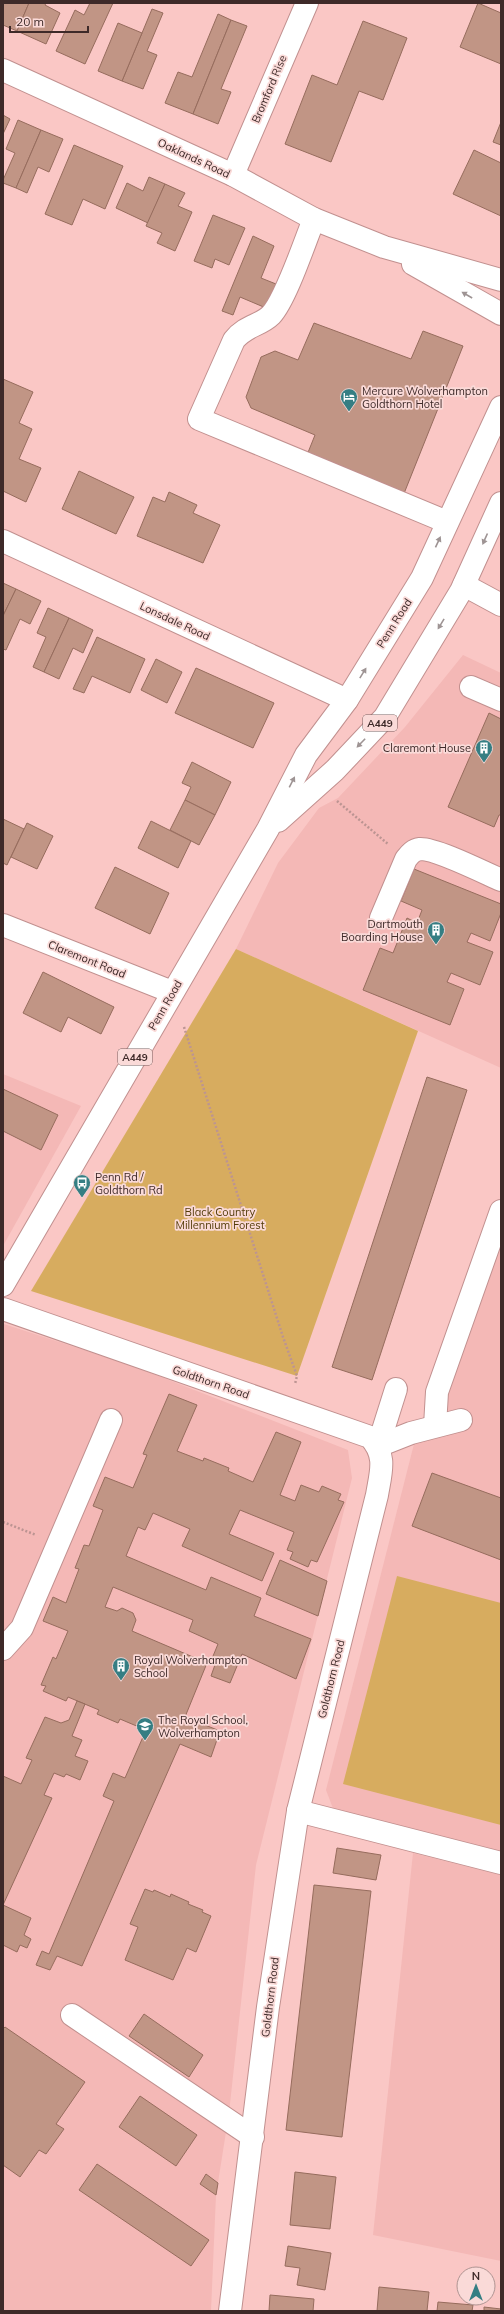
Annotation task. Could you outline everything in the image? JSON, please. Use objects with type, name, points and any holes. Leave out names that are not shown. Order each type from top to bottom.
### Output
[{"type":"main road","name":"Bromford Rise","points":[[233,175],[307,3]]},
{"type":"main road","name":"Oaklands Road","points":[[3,70],[233,175],[314,219],[384,247],[501,280]]},
{"type":"main road","points":[[314,219],[278,306],[265,320],[242,331],[234,340],[199,419],[447,522]]},
{"type":"main road","name":"Oaklands Road","points":[[384,247],[501,314]]},
{"type":"main road","name":"Penn Road","points":[[3,1285],[172,992],[268,830],[306,755],[347,700],[422,578],[501,407]]},
{"type":"main road","name":"Penn Road","points":[[268,830],[335,770],[385,717],[464,585],[501,503]]},
{"type":"main road","name":"Lonsdale Road","points":[[3,541],[347,700]]},
{"type":"main road","points":[[464,585],[501,605]]},
{"type":"main road","points":[[471,687],[501,700]]},
{"type":"main road","points":[[381,918],[406,859],[412,851],[422,849],[436,853],[501,880]]},
{"type":"main road","name":"Claremont Road","points":[[3,926],[172,992]]},
{"type":"main road","points":[[435,1426],[437,1392],[501,1211]]},
{"type":"main road","name":"Goldthorn Road","points":[[3,1309],[370,1437],[378,1446],[382,1461],[377,1495],[298,1811],[268,2007],[253,2137],[230,2311]]},
{"type":"main road","points":[[378,1446],[396,1389]]},
{"type":"main road","points":[[3,1649],[22,1628],[112,1420]]},
{"type":"main road","points":[[378,1446],[435,1426],[461,1420]]},
{"type":"main road","points":[[298,1811],[501,1862]]},
{"type":"main road","points":[[72,2015],[253,2137]]},
{"type":"path","points":[[334,800],[406,859]]},
{"type":"path","points":[[184,1028],[283,1337],[298,1376],[293,1390]]},
{"type":"path","points":[[3,1522],[58,1544]]},
{"type":"shaded area","points":[[463,655],[501,673],[501,1068],[236,949],[278,863],[319,808],[338,798],[405,727]]},
{"type":"shaded area","points":[[3,1074],[81,1106],[3,1246]]},
{"type":"shaded area","points":[[501,1226],[501,1853],[334,1811],[326,1790],[414,1444]]},
{"type":"shaded area","name":"The Royal School, Wolverhampton","points":[[4,1324],[133,1366],[348,1450],[352,1478],[256,1865],[229,2113],[216,2195],[211,2311],[3,2311]]},
{"type":"shaded area","points":[[413,1853],[501,1875],[501,2261],[373,2235]]},
{"type":"green space","name":"Black Country Millennium Forest","points":[[236,949],[418,1031],[297,1376],[31,1291]]},
{"type":"green space","points":[[397,1576],[501,1603],[501,1825],[343,1784]]},
{"type":"building","points":[[3,3],[29,3],[17,31],[3,25]]},
{"type":"building","points":[[29,3],[46,3],[45,5],[60,13],[46,44],[17,31]]},
{"type":"building","points":[[90,3],[113,3],[85,64],[56,51],[75,10],[84,15]]},
{"type":"building","points":[[478,3],[501,13],[501,64],[460,47]]},
{"type":"building","points":[[152,9],[163,13],[147,51],[157,55],[143,89],[122,81]]},
{"type":"building","points":[[218,14],[231,20],[193,114],[165,103],[178,72],[192,77]]},
{"type":"building","points":[[231,20],[247,26],[221,89],[231,92],[218,124],[193,114]]},
{"type":"building","points":[[363,21],[407,38],[383,100],[359,91],[331,162],[285,144],[312,75],[337,85]]},
{"type":"building","points":[[118,23],[142,33],[122,81],[98,71]]},
{"type":"building","points":[[3,115],[10,119],[3,134]]},
{"type":"building","points":[[18,120],[41,130],[16,188],[3,183],[3,180],[15,153],[6,149]]},
{"type":"building","points":[[501,122],[501,145],[493,142]]},
{"type":"building","points":[[41,130],[63,139],[49,172],[38,167],[27,193],[16,188]]},
{"type":"building","points":[[74,145],[123,166],[105,209],[83,199],[72,225],[45,214]]},
{"type":"building","points":[[474,150],[501,163],[501,216],[453,194]]},
{"type":"building","points":[[149,177],[165,184],[148,223],[116,208],[127,183],[143,191]]},
{"type":"building","points":[[165,184],[185,193],[178,206],[192,212],[175,251],[157,243],[162,233],[146,226]]},
{"type":"building","points":[[213,215],[245,228],[229,265],[215,259],[212,268],[194,261]]},
{"type":"building","points":[[253,236],[274,246],[261,278],[276,284],[266,308],[240,297],[233,315],[222,311]]},
{"type":"building","name":"Mercure Wolverhampton Goldthorn Hotel","points":[[314,323],[411,359],[423,331],[463,346],[403,496],[307,455],[315,435],[251,408],[246,397],[261,357],[275,351],[298,360]]},
{"type":"building","points":[[3,379],[33,392],[19,423],[32,429],[19,459],[41,468],[26,502],[3,491]]},
{"type":"building","points":[[79,471],[134,497],[116,534],[62,509]]},
{"type":"building","points":[[169,492],[197,505],[193,513],[220,525],[203,563],[137,536],[153,497],[165,502]]},
{"type":"building","points":[[3,583],[16,589],[3,616]]},
{"type":"building","points":[[16,589],[41,601],[30,624],[20,619],[6,650],[3,649],[3,616]]},
{"type":"building","points":[[48,608],[69,618],[44,672],[33,667],[46,637],[37,633]]},
{"type":"building","points":[[69,618],[93,630],[83,653],[73,648],[59,679],[44,672]]},
{"type":"building","points":[[97,637],[145,659],[130,693],[92,676],[84,693],[73,689]]},
{"type":"building","points":[[156,659],[182,672],[167,703],[141,690]]},
{"type":"building","points":[[196,668],[274,703],[253,748],[175,713]]},
{"type":"building","name":"Claremont House","points":[[489,713],[501,719],[501,815],[499,815],[494,827],[448,807]]},
{"type":"building","points":[[192,762],[231,782],[215,815],[185,800],[191,787],[182,783]]},
{"type":"building","points":[[185,800],[215,815],[199,845],[170,830]]},
{"type":"building","points":[[3,819],[24,829],[7,865],[3,863]]},
{"type":"building","points":[[151,821],[191,841],[178,868],[138,848]]},
{"type":"building","points":[[27,823],[53,836],[37,869],[11,857]]},
{"type":"building","points":[[115,867],[169,893],[150,934],[95,908]]},
{"type":"building","name":"Dartmouth Boarding House","points":[[414,869],[501,904],[501,913],[490,941],[471,933],[467,942],[493,952],[480,985],[451,973],[447,982],[464,989],[450,1025],[363,990],[380,948],[393,953],[407,918],[417,923],[422,910],[401,901]]},
{"type":"building","points":[[43,972],[114,1007],[101,1034],[68,1017],[61,1032],[23,1013]]},
{"type":"building","points":[[427,1077],[467,1090],[372,1380],[332,1367]]},
{"type":"building","points":[[3,1089],[58,1115],[41,1150],[3,1131]]},
{"type":"building","name":"Royal Wolverhampton School","points":[[169,1394],[197,1405],[177,1451],[203,1461],[204,1458],[229,1468],[228,1471],[253,1482],[276,1432],[301,1442],[280,1495],[295,1501],[301,1485],[319,1492],[322,1486],[341,1494],[338,1500],[344,1502],[317,1562],[311,1560],[308,1567],[290,1559],[293,1552],[287,1550],[294,1532],[240,1510],[229,1534],[274,1553],[262,1581],[182,1546],[190,1529],[153,1513],[145,1530],[138,1527],[126,1556],[206,1590],[211,1577],[261,1598],[254,1616],[311,1639],[296,1679],[242,1654],[230,1683],[211,1676],[216,1662],[211,1661],[218,1644],[189,1631],[193,1620],[113,1587],[105,1607],[117,1611],[122,1608],[133,1613],[136,1620],[132,1631],[207,1663],[185,1717],[220,1731],[211,1757],[180,1744],[82,1966],[57,1956],[50,1970],[36,1965],[42,1951],[49,1954],[114,1801],[103,1796],[113,1773],[125,1778],[146,1730],[120,1719],[118,1723],[97,1714],[99,1710],[68,1697],[66,1701],[43,1691],[46,1686],[41,1685],[53,1657],[56,1659],[68,1631],[43,1621],[53,1597],[66,1603],[79,1569],[75,1568],[84,1545],[89,1546],[103,1510],[93,1506],[105,1477],[133,1488],[147,1455],[143,1454]]},
{"type":"building","points":[[432,1473],[501,1498],[501,1560],[412,1526]]},
{"type":"building","points":[[280,1560],[327,1581],[318,1616],[266,1594]]},
{"type":"building","points":[[77,1701],[85,1704],[72,1736],[82,1740],[75,1756],[88,1761],[80,1780],[66,1774],[64,1777],[54,1773],[44,1795],[52,1798],[3,1905],[3,1776],[21,1784],[32,1760],[26,1758],[45,1717],[61,1723],[69,1720]]},
{"type":"building","points":[[337,1848],[381,1855],[376,1880],[333,1873]]},
{"type":"building","points":[[314,1885],[371,1891],[342,2137],[286,2130]]},
{"type":"building","points":[[145,1889],[153,1892],[154,1890],[170,1897],[171,1894],[189,1902],[188,1904],[203,1910],[202,1912],[211,1916],[196,1952],[187,1948],[173,1980],[125,1960],[138,1927],[130,1924]]},
{"type":"building","points":[[3,1905],[31,1918],[24,1935],[31,1939],[27,1948],[20,1945],[17,1952],[3,1945]]},
{"type":"building","points":[[144,2014],[203,2055],[189,2077],[129,2036]]},
{"type":"building","points":[[5,2027],[85,2082],[56,2124],[64,2129],[46,2154],[39,2150],[20,2177],[3,2165],[3,2029]]},
{"type":"building","points":[[140,2096],[197,2135],[176,2166],[119,2127]]},
{"type":"building","points":[[97,2164],[209,2240],[191,2266],[79,2190]]},
{"type":"building","points":[[295,2172],[336,2177],[330,2229],[290,2225]]},
{"type":"building","points":[[206,2174],[218,2183],[216,2195],[200,2184]]},
{"type":"building","points":[[288,2246],[331,2253],[325,2290],[297,2285],[300,2268],[285,2266]]},
{"type":"building","points":[[379,2287],[429,2292],[427,2311],[377,2311]]},
{"type":"building","points":[[270,2295],[314,2299],[313,2311],[269,2311]]},
{"type":"building","points":[[438,2302],[456,2304],[456,2306],[473,2306],[472,2311],[437,2311]]},
{"type":"building","points":[[484,2307],[501,2309],[501,2311],[484,2311]]},
{"type":"place","name":"Mercure Wolverhampton Goldthorn Hotel","points":[[349,412]]},
{"type":"place","name":"Claremont House","points":[[484,763]]},
{"type":"place","name":"Dartmouth Boarding House","points":[[436,945]]},
{"type":"place","name":"Penn Rd / Goldthorn Rd","points":[[82,1198]]},
{"type":"place","name":"Royal Wolverhampton School","points":[[121,1681]]},
{"type":"place","name":"The Royal School, Wolverhampton","points":[[145,1741]]}]
